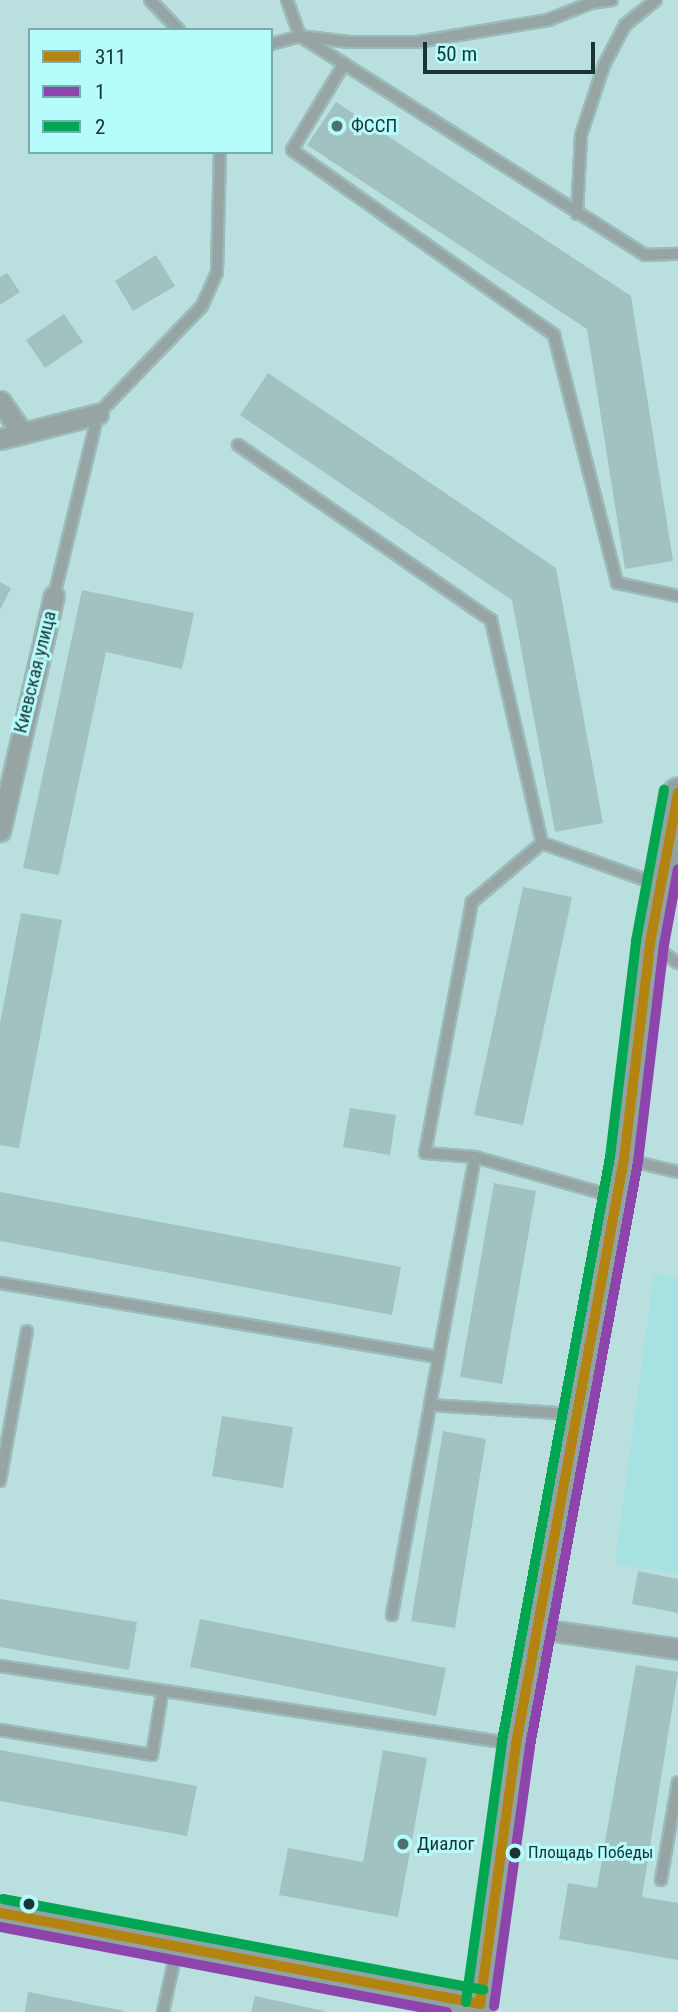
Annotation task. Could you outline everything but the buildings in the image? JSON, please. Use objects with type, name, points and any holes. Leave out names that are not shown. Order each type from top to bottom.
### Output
[{"type":"main road","points":[[0,1913],[480,2008],[516,1744],[540,1629],[575,1414],[624,1159],[650,943],[678,793]]},
{"type":"street","points":[[0,401],[22,433]]},
{"type":"street","points":[[0,439],[98,414]]},
{"type":"street","name":"Киевская улица","points":[[0,831],[54,596]]},
{"type":"street","points":[[540,1629],[678,1649]]},
{"type":"lane","points":[[150,0],[177,28]]},
{"type":"lane","points":[[287,0],[300,36],[645,255],[678,254]]},
{"type":"lane","points":[[273,43],[300,36],[349,42],[417,42],[548,20],[591,3],[612,0]]},
{"type":"lane","points":[[578,214],[581,135],[604,65],[625,25],[656,0]]},
{"type":"lane","points":[[344,64],[292,150],[554,335],[617,583],[678,596]]},
{"type":"lane","points":[[54,596],[98,414],[202,306],[217,272],[220,154]]},
{"type":"lane","points":[[238,445],[491,620],[541,843]]},
{"type":"lane","points":[[541,843],[661,885]]},
{"type":"lane","points":[[541,843],[472,902],[425,1153],[475,1157],[615,1197]]},
{"type":"lane","points":[[650,943],[678,963]]},
{"type":"lane","points":[[392,1615],[475,1157]]},
{"type":"lane","points":[[624,1159],[678,1172]]},
{"type":"lane","points":[[0,1283],[439,1357]]},
{"type":"lane","points":[[0,1481],[27,1331]]},
{"type":"lane","points":[[430,1405],[575,1414]]},
{"type":"lane","points":[[0,1666],[162,1694],[516,1744]]},
{"type":"lane","points":[[0,1730],[152,1755],[162,1694]]},
{"type":"lane","points":[[661,1880],[678,1782]]},
{"type":"lane","points":[[163,2012],[177,1947]]},
{"type":"shaded area","points":[[654,1274],[678,1278],[678,1574],[615,1563]]},
{"type":"transit line","name":"2","points":[[466,2002],[502,1741],[610,1157],[636,941],[664,790]]},
{"type":"transit line","name":"311","points":[[480,2004],[516,1744],[624,1159],[650,943],[678,793]]},
{"type":"transit line","name":"1","points":[[494,2006],[530,1746],[638,1162],[664,945],[678,869]]},
{"type":"transit line","name":"2","points":[[3,1899],[483,1990]]},
{"type":"transit line","name":"311","points":[[0,1913],[480,2004]]},
{"type":"transit line","name":"1","points":[[0,1927],[447,2012]]},
{"type":"place","name":"ФССП","points":[[337,126]]},
{"type":"place","name":"Диалог","points":[[403,1844]]},
{"type":"place","name":"Площадь Победы","points":[[515,1853]]}]
